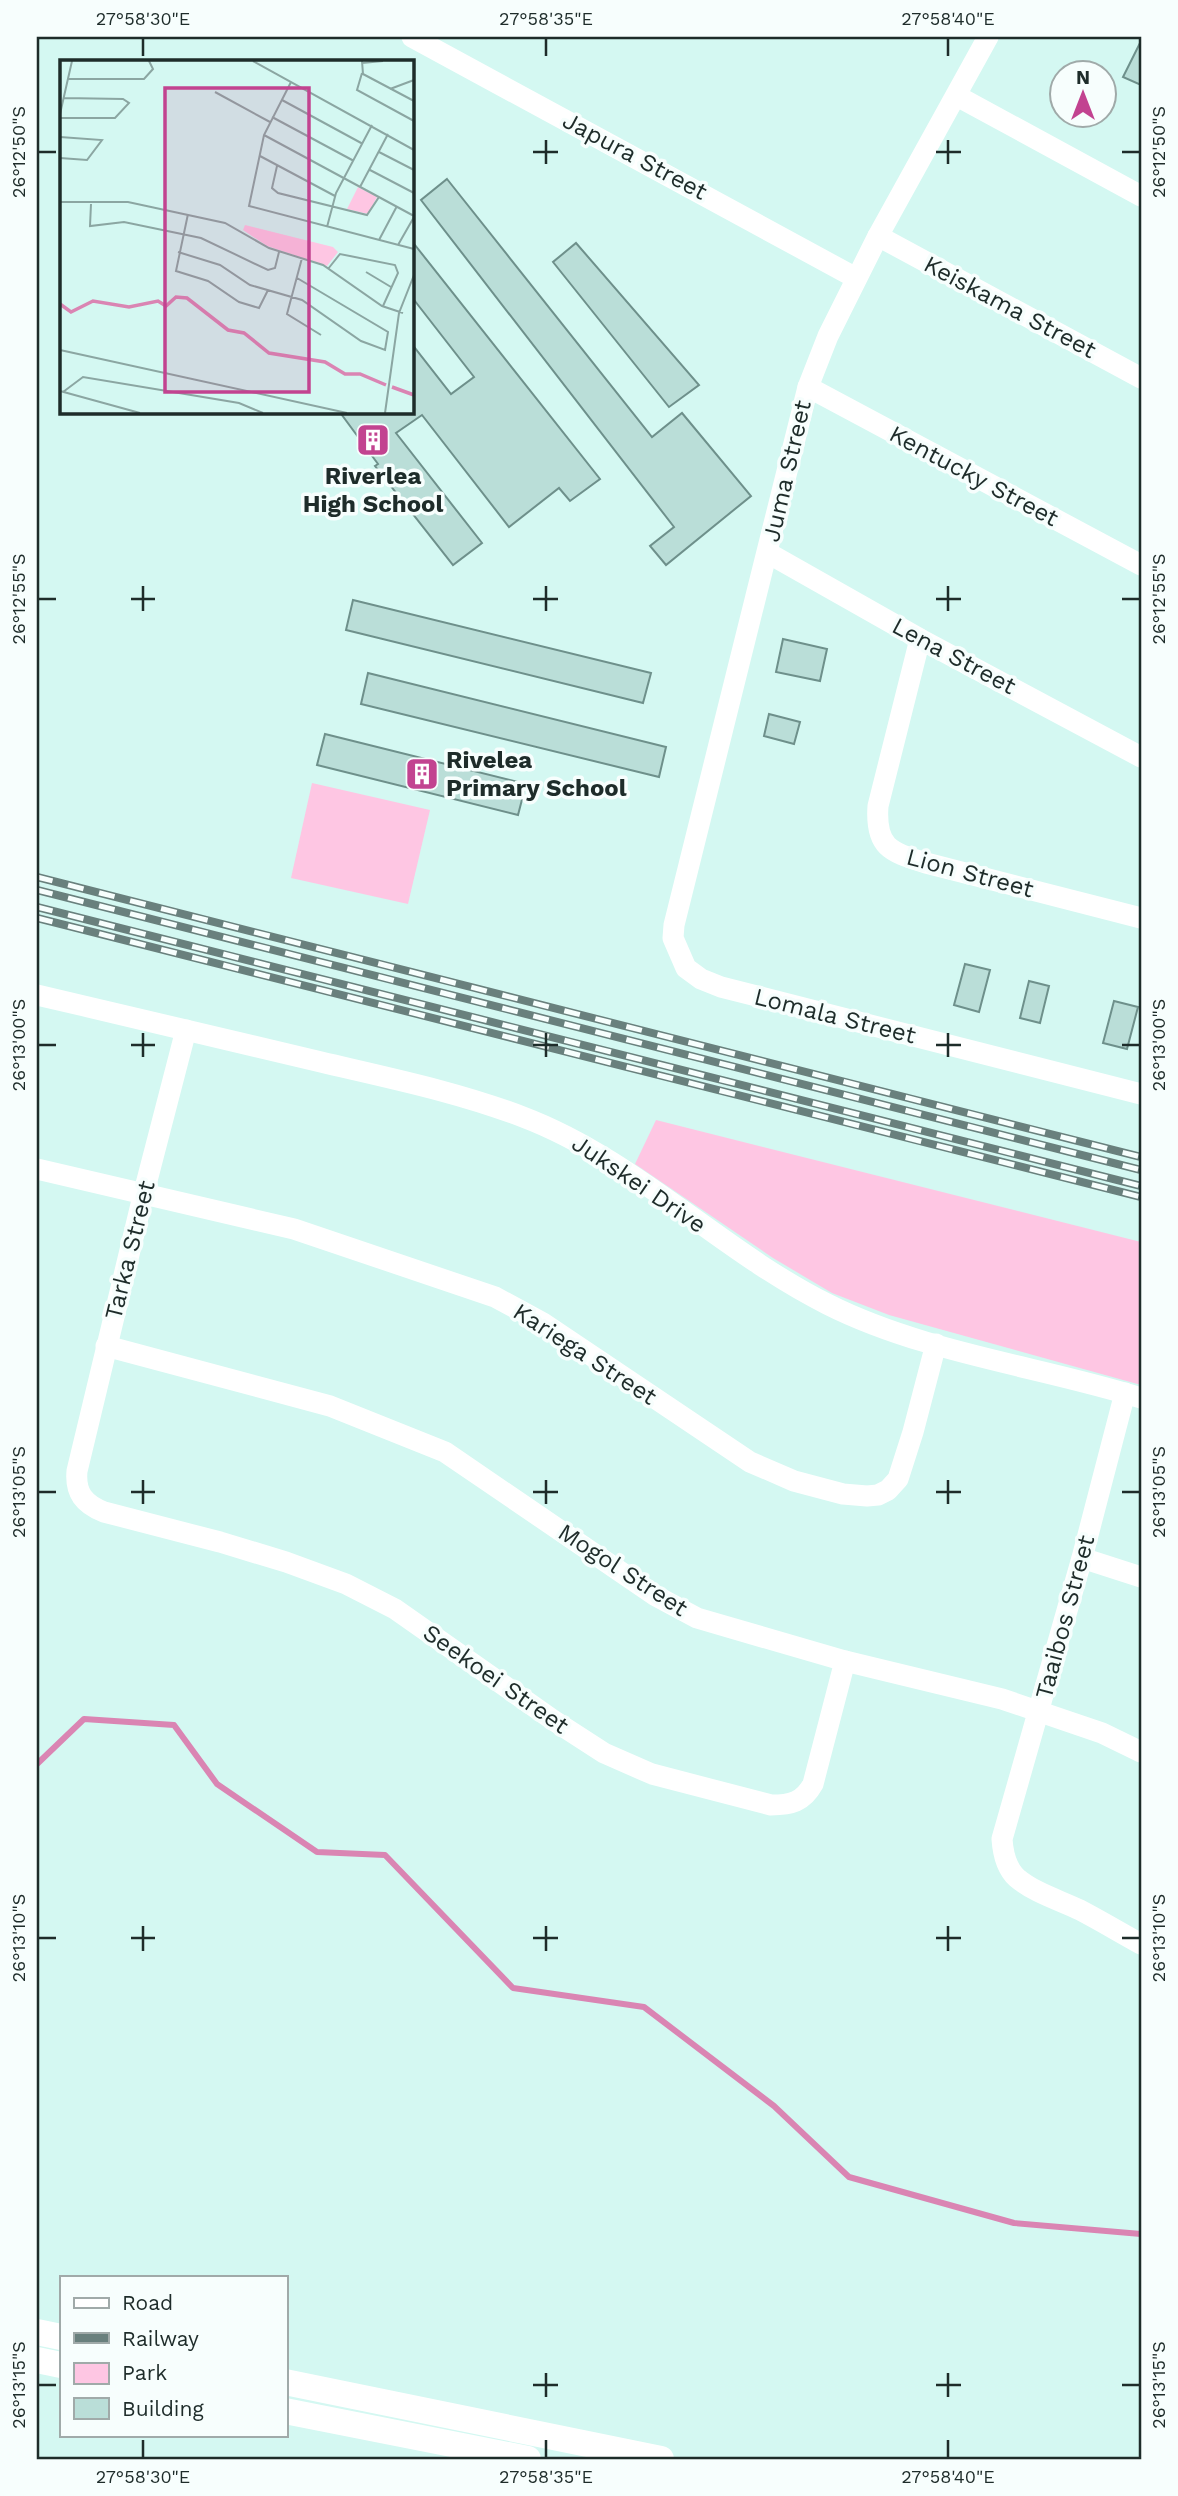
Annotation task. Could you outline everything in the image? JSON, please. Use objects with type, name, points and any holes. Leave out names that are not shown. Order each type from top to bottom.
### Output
[{"type":"main road","points":[[37,2332],[60,2337]]},
{"type":"main road","points":[[37,2360],[60,2365]]},
{"type":"main road","points":[[287,2382],[661,2459]]},
{"type":"main road","points":[[287,2411],[528,2459]]},
{"type":"street","name":"Japura Street","points":[[412,37],[856,278]]},
{"type":"street","name":"Juma Street","points":[[673,938],[686,874],[768,553],[807,387],[817,359],[856,278],[988,37]]},
{"type":"street","points":[[957,96],[1141,196]]},
{"type":"street","name":"Keiskama Street","points":[[878,236],[1141,379]]},
{"type":"street","name":"Kentucky Street","points":[[807,387],[1141,565]]},
{"type":"street","name":"Lena Street","points":[[768,553],[920,639],[1141,757]]},
{"type":"street","name":"Lion Street","points":[[920,639],[878,806],[878,831],[887,847],[926,863],[1141,918]]},
{"type":"street","name":"Lomala Street","points":[[673,938],[686,968],[701,979],[721,987],[1141,1094]]},
{"type":"street","name":"Jukskei Drive","points":[[37,995],[402,1082],[523,1116],[564,1134],[620,1167],[702,1226],[796,1287],[849,1315],[936,1344],[1133,1396]]},
{"type":"street","name":"Tarka Street","points":[[77,1471],[186,1030]]},
{"type":"street","name":"Kariega Street","points":[[37,1169],[294,1229],[495,1297],[543,1323],[750,1462],[794,1481],[843,1494],[878,1494],[888,1490],[898,1479],[936,1344]]},
{"type":"street","name":"Mogol Street","points":[[106,1346],[330,1406],[445,1452],[656,1596],[715,1625],[845,1661],[1002,1699],[1102,1733],[1141,1752]]},
{"type":"street","name":"Taaibos Street","points":[[1133,1396],[1082,1558],[1002,1839],[1007,1865],[1016,1877],[1141,1944]]},
{"type":"street","name":"Seekoei Street","points":[[77,1471],[76,1483],[79,1492],[87,1504],[94,1508],[286,1562],[346,1584],[395,1609],[604,1753],[652,1774],[771,1805],[797,1802],[806,1796],[813,1784],[845,1661]]},
{"type":"street","points":[[1082,1558],[1141,1577]]},
{"type":"green space","points":[[312,783],[430,810],[408,904],[291,878]]},
{"type":"green space","points":[[656,1120],[1141,1242],[1141,1385],[889,1315],[832,1293],[773,1258],[635,1164]]},
{"type":"building","points":[[1141,41],[1141,85],[1123,77]]},
{"type":"building","points":[[447,179],[652,437],[682,413],[751,496],[666,565],[650,546],[674,527],[421,200]]},
{"type":"building","points":[[413,243],[600,479],[570,501],[559,488],[509,527],[422,415],[396,433],[482,543],[453,565],[375,466],[378,464],[340,413],[413,413],[413,346],[451,394],[474,377],[413,299]]},
{"type":"building","points":[[576,243],[699,385],[669,407],[553,262]]},
{"type":"building","points":[[353,600],[651,673],[643,703],[346,630]]},
{"type":"building","points":[[783,639],[827,649],[820,681],[776,672]]},
{"type":"building","points":[[368,673],[666,747],[659,777],[361,704]]},
{"type":"building","points":[[769,714],[800,722],[794,744],[764,736]]},
{"type":"building","name":"Rivelea Primary School","points":[[325,734],[526,784],[518,815],[317,765]]},
{"type":"building","points":[[965,964],[990,970],[979,1012],[954,1005]]},
{"type":"building","points":[[1029,981],[1049,986],[1040,1023],[1020,1018]]},
{"type":"building","points":[[1114,1001],[1138,1007],[1127,1049],[1103,1043]]},
{"type":"waterway","points":[[37,1764],[84,1719],[174,1725],[217,1784],[317,1852],[385,1855],[513,1988],[644,2007],[774,2106],[849,2177],[1014,2223],[1141,2234]]},
{"type":"railway","points":[[37,877],[1141,1157]]},
{"type":"railway","points":[[37,890],[1141,1170]]},
{"type":"railway","points":[[37,907],[1141,1186]]},
{"type":"railway","points":[[37,918],[1141,1197]]},
{"type":"place","name":"Riverlea High School","points":[[373,440]]},
{"type":"place","name":"Rivelea Primary School","points":[[422,774]]}]
